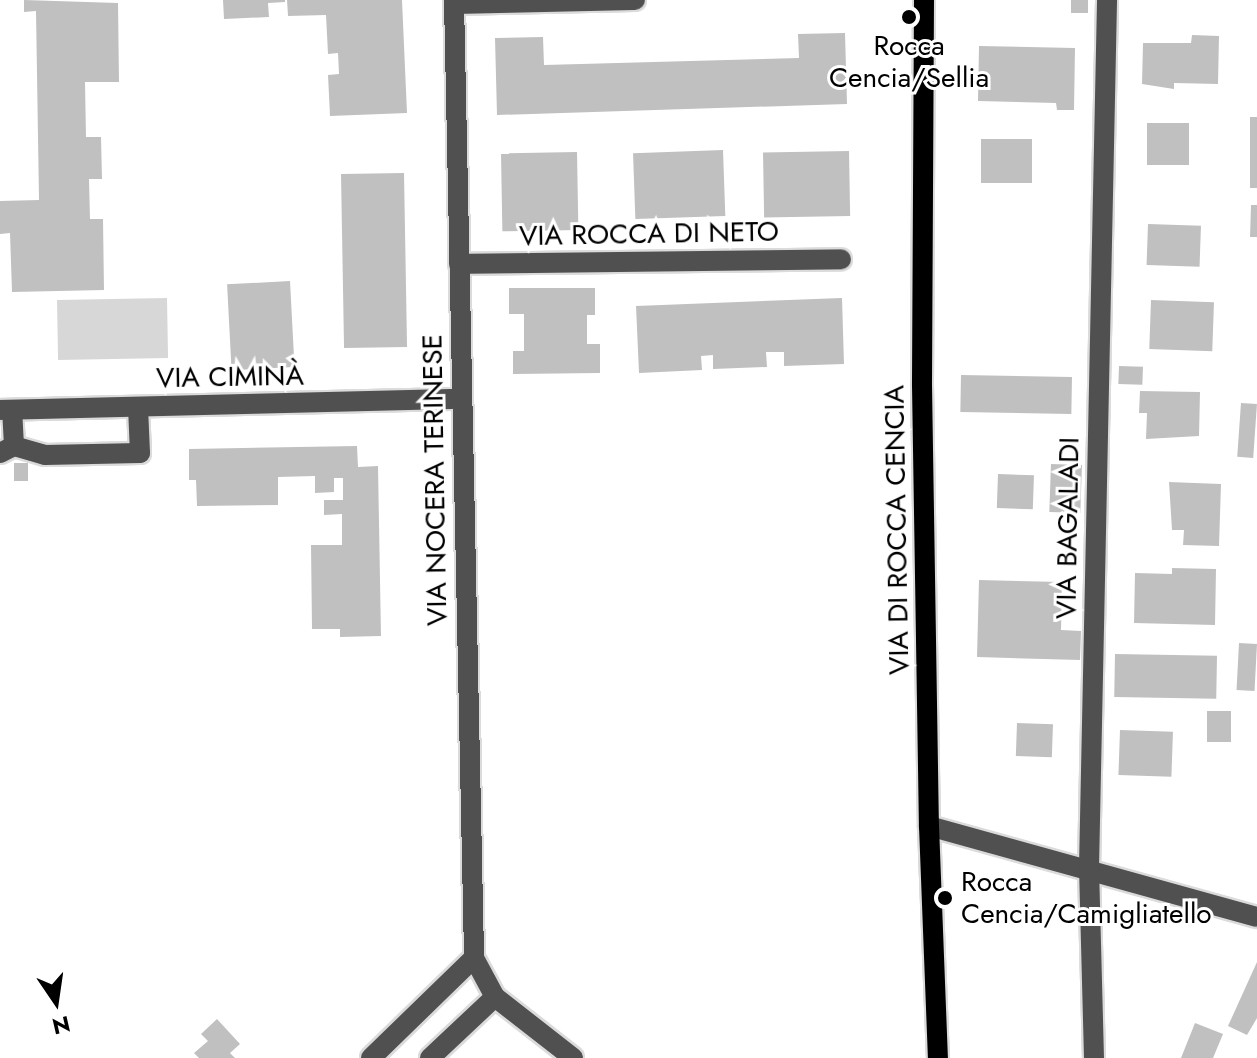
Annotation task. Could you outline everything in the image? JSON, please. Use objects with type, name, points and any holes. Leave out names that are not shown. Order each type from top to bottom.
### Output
[{"type":"main road","name":"VIA DI ROCCA CENCIA","points":[[924,0],[922,385],[929,826],[938,1058]]},
{"type":"street","points":[[454,2],[635,0]]},
{"type":"street","name":"VIA BAGALADI","points":[[1094,1058],[1089,868],[1107,0]]},
{"type":"street","name":"VIA NOCERA TERINESE","points":[[454,2],[474,958]]},
{"type":"street","name":"VIA ROCCA DI NETO","points":[[459,264],[841,259]]},
{"type":"street","name":"VIA CIMINÀ","points":[[6,410],[461,399]]},
{"type":"street","points":[[6,410],[7,450],[45,455],[140,453],[138,407]]},
{"type":"street","points":[[929,826],[1257,917]]},
{"type":"street","points":[[371,1058],[474,958],[495,997],[573,1058]]},
{"type":"street","points":[[430,1058],[495,997]]},
{"type":"shaded area","points":[[167,298],[168,358],[58,360],[57,300]]},
{"type":"building","points":[[24,0],[118,3],[119,82],[85,82],[86,137],[101,137],[102,179],[89,179],[90,219],[103,219],[104,290],[12,292],[10,233],[0,234],[0,201],[39,200],[36,11],[24,12]]},
{"type":"building","points":[[223,0],[285,2],[268,3],[269,17],[224,19]]},
{"type":"building","points":[[287,0],[402,0],[407,113],[330,116],[328,75],[339,74],[338,53],[328,54],[326,15],[288,16]]},
{"type":"building","points":[[1071,0],[1088,0],[1088,13],[1071,13]]},
{"type":"building","points":[[845,33],[847,104],[497,115],[495,38],[543,37],[544,65],[799,58],[798,34]]},
{"type":"building","points":[[1192,35],[1219,36],[1218,84],[1174,83],[1174,89],[1142,84],[1143,43],[1191,43]]},
{"type":"building","points":[[979,46],[1075,48],[1074,110],[1057,110],[1056,103],[978,101]]},
{"type":"building","points":[[1250,117],[1257,117],[1257,188],[1250,188]]},
{"type":"building","points":[[1147,123],[1189,123],[1189,165],[1147,165]]},
{"type":"building","points":[[981,139],[1032,139],[1032,183],[981,183]]},
{"type":"building","points":[[723,150],[725,216],[635,219],[633,153]]},
{"type":"building","points":[[849,151],[850,216],[764,217],[763,153]]},
{"type":"building","points":[[577,152],[578,230],[502,231],[501,153]]},
{"type":"building","points":[[404,173],[407,347],[344,348],[341,174]]},
{"type":"building","points":[[1251,205],[1257,205],[1257,237],[1250,237]]},
{"type":"building","points":[[1148,224],[1201,226],[1200,267],[1147,265]]},
{"type":"building","points":[[290,281],[295,367],[232,370],[227,284]]},
{"type":"building","points":[[509,288],[595,288],[595,315],[587,315],[587,344],[600,344],[600,373],[513,374],[513,351],[524,351],[524,314],[509,314]]},
{"type":"building","points":[[842,298],[844,364],[784,366],[784,352],[766,352],[767,367],[713,369],[713,355],[701,356],[702,370],[639,373],[636,306]]},
{"type":"building","points":[[1151,300],[1214,302],[1212,351],[1149,349]]},
{"type":"building","points":[[1119,366],[1143,367],[1142,385],[1118,384]]},
{"type":"building","points":[[961,375],[1072,377],[1071,414],[960,412]]},
{"type":"building","points":[[1140,391],[1200,392],[1199,436],[1146,439],[1147,413],[1139,413]]},
{"type":"building","points":[[1241,403],[1257,404],[1253,458],[1237,457]]},
{"type":"building","points":[[357,446],[358,467],[378,466],[381,636],[340,637],[340,629],[312,629],[311,545],[342,545],[342,514],[324,515],[324,500],[343,500],[343,478],[334,478],[334,492],[315,493],[315,476],[278,477],[278,505],[197,506],[196,480],[189,480],[189,449]]},
{"type":"building","points":[[14,463],[28,463],[28,481],[14,481]]},
{"type":"building","points":[[1051,464],[1082,465],[1080,513],[1049,512]]},
{"type":"building","points":[[998,474],[1034,475],[1033,509],[997,508]]},
{"type":"building","points":[[1169,482],[1221,484],[1219,546],[1183,545],[1184,530],[1172,530]]},
{"type":"building","points":[[1172,568],[1216,569],[1215,625],[1134,623],[1135,573],[1172,574]]},
{"type":"building","points":[[979,580],[1062,582],[1061,630],[1081,631],[1080,660],[977,657]]},
{"type":"building","points":[[1239,643],[1257,644],[1255,691],[1237,690]]},
{"type":"building","points":[[1115,654],[1217,656],[1216,699],[1114,697]]},
{"type":"building","points":[[1207,711],[1231,711],[1231,742],[1207,742]]},
{"type":"building","points":[[1017,723],[1053,724],[1052,757],[1016,756]]},
{"type":"building","points":[[1120,730],[1173,732],[1171,777],[1118,775]]},
{"type":"building","points":[[1257,962],[1257,1018],[1247,1035],[1228,1026]]},
{"type":"building","points":[[217,1019],[240,1044],[230,1053],[235,1058],[199,1058],[194,1053],[208,1041],[201,1034]]},
{"type":"building","points":[[1195,1023],[1223,1034],[1213,1058],[1181,1058]]},
{"type":"place","name":"Rocca Cencia/Sellia","points":[[909,17]]},
{"type":"place","name":"Rocca Cencia/Camigliatello","points":[[945,898]]}]
